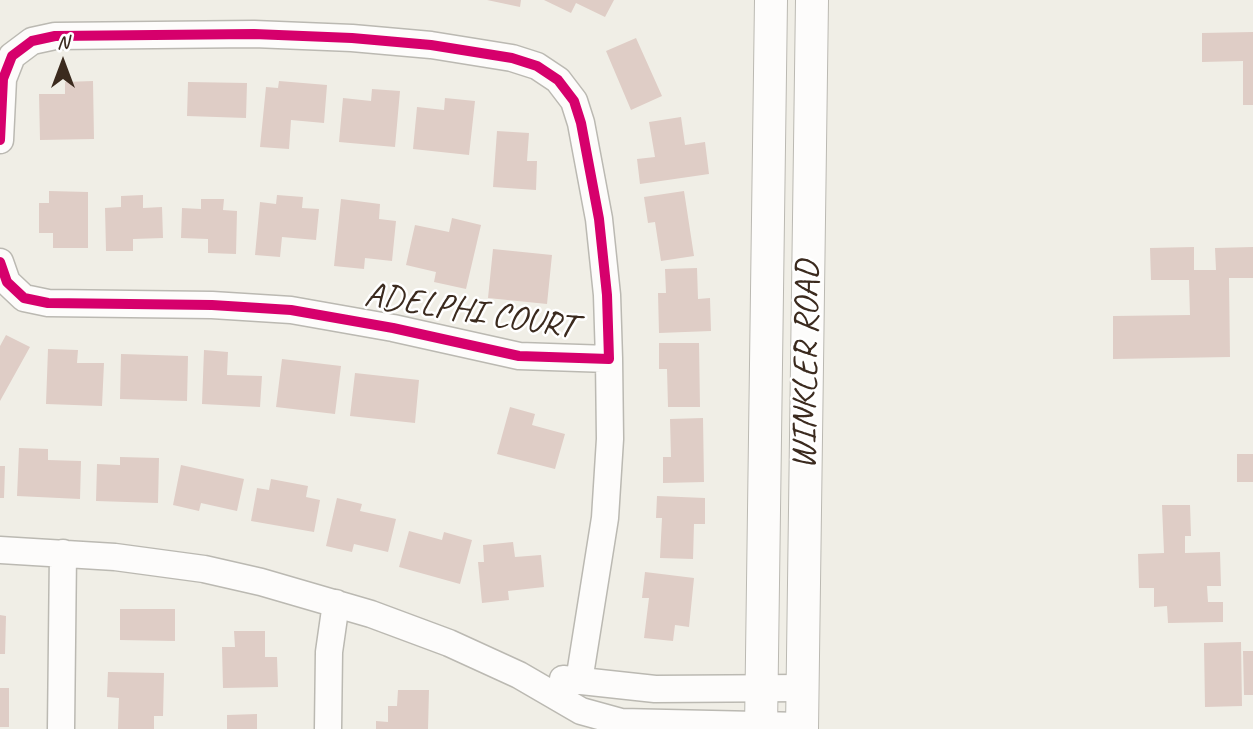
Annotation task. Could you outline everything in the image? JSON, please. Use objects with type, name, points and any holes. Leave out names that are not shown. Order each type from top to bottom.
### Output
[{"type":"street","name":"WINKLER ROAD","points":[[761,727],[771,0]]},
{"type":"street","name":"WINKLER ROAD","points":[[802,728],[812,0]]},
{"type":"street","name":"ADELPHI COURT","points":[[0,140],[3,79],[12,56],[33,41],[55,36],[254,34],[352,38],[512,58],[537,66],[558,80],[574,101],[581,122],[599,219],[607,295],[610,439],[605,518],[579,681]]},
{"type":"street","name":"ADELPHI COURT","points":[[0,262],[6,282],[24,298],[48,303],[212,305],[291,310],[393,328],[519,356],[609,359]]},
{"type":"street","points":[[0,550],[63,553],[204,569],[336,603],[449,643],[519,675],[581,720],[802,728]]},
{"type":"street","points":[[61,729],[63,553]]},
{"type":"street","points":[[328,729],[329,652],[336,603]]},
{"type":"street","points":[[519,675],[655,689],[803,688]]},
{"type":"building","points":[[487,0],[521,0],[520,7]]},
{"type":"building","points":[[544,0],[614,0],[605,17],[576,3],[571,13]]},
{"type":"building","points":[[1253,32],[1253,105],[1243,105],[1243,61],[1202,62],[1202,33]]},
{"type":"building","points":[[636,38],[662,96],[631,110],[606,51]]},
{"type":"building","points":[[93,81],[94,139],[40,140],[39,94],[65,94],[65,82]]},
{"type":"building","points":[[279,81],[327,85],[324,123],[291,120],[289,149],[260,147],[266,87],[278,88]]},
{"type":"building","points":[[188,82],[247,83],[246,118],[187,116]]},
{"type":"building","points":[[372,89],[400,91],[395,147],[339,142],[343,98],[371,101]]},
{"type":"building","points":[[445,98],[475,101],[469,155],[413,149],[417,107],[444,110]]},
{"type":"building","points":[[681,117],[685,145],[705,142],[709,174],[640,184],[637,159],[655,157],[649,122]]},
{"type":"building","points":[[497,131],[529,133],[527,161],[537,161],[536,190],[493,187]]},
{"type":"building","points":[[49,191],[88,192],[88,248],[53,248],[53,233],[39,233],[39,203],[49,203]]},
{"type":"building","points":[[684,191],[694,256],[661,261],[655,222],[648,223],[644,197]]},
{"type":"building","points":[[143,195],[143,208],[162,207],[163,238],[133,239],[133,251],[106,251],[105,208],[121,207],[121,196]]},
{"type":"building","points":[[277,195],[303,197],[302,208],[319,209],[316,240],[282,237],[280,257],[255,255],[260,202],[276,204]]},
{"type":"building","points":[[201,199],[224,199],[223,210],[237,211],[236,254],[208,253],[208,239],[181,238],[182,208],[201,209]]},
{"type":"building","points":[[341,199],[380,204],[379,219],[396,221],[392,261],[365,258],[364,269],[334,266]]},
{"type":"building","points":[[452,218],[481,225],[466,289],[434,282],[436,272],[406,265],[415,225],[449,232]]},
{"type":"building","points":[[1194,247],[1194,270],[1216,270],[1215,248],[1253,247],[1253,278],[1229,278],[1230,357],[1113,359],[1113,316],[1190,315],[1189,280],[1151,280],[1150,248]]},
{"type":"building","points":[[493,249],[552,255],[547,304],[488,298]]},
{"type":"building","points":[[697,268],[698,299],[710,298],[711,331],[659,333],[658,293],[666,293],[665,269]]},
{"type":"building","points":[[6,335],[30,347],[0,401],[0,346]]},
{"type":"building","points":[[659,343],[699,343],[700,407],[668,407],[667,369],[659,369]]},
{"type":"building","points":[[48,349],[78,350],[77,363],[104,363],[102,406],[46,404]]},
{"type":"building","points":[[204,350],[228,352],[227,375],[262,376],[260,407],[202,404]]},
{"type":"building","points":[[121,354],[188,356],[187,401],[120,399]]},
{"type":"building","points":[[282,359],[341,366],[335,414],[276,407]]},
{"type":"building","points":[[355,373],[419,380],[415,423],[350,416]]},
{"type":"building","points":[[510,407],[535,414],[532,425],[565,434],[555,469],[497,454]]},
{"type":"building","points":[[703,418],[704,482],[663,483],[663,457],[671,457],[670,419]]},
{"type":"building","points":[[19,448],[48,449],[48,460],[81,461],[80,499],[17,496]]},
{"type":"building","points":[[1237,454],[1253,454],[1253,482],[1237,482]]},
{"type":"building","points":[[120,457],[159,458],[158,503],[96,501],[97,464],[120,465]]},
{"type":"building","points":[[181,465],[244,479],[237,511],[201,503],[199,511],[173,505]]},
{"type":"building","points":[[0,466],[5,466],[4,498],[0,498]]},
{"type":"building","points":[[271,479],[308,486],[306,497],[320,500],[314,532],[251,521],[257,488],[269,490]]},
{"type":"building","points":[[657,496],[705,498],[705,524],[694,524],[693,559],[660,558],[662,518],[656,518]]},
{"type":"building","points":[[337,498],[362,504],[360,511],[396,519],[388,552],[354,544],[352,552],[326,546]]},
{"type":"building","points":[[1162,505],[1190,505],[1191,536],[1185,536],[1185,553],[1220,552],[1221,586],[1207,586],[1208,602],[1223,602],[1223,622],[1168,623],[1167,606],[1154,607],[1154,588],[1139,588],[1138,554],[1164,553]]},
{"type":"building","points":[[409,531],[442,540],[444,532],[472,540],[460,584],[399,567]]},
{"type":"building","points":[[513,542],[515,557],[541,555],[544,587],[508,591],[509,600],[482,603],[478,562],[484,562],[483,545]]},
{"type":"building","points":[[645,572],[694,578],[689,627],[675,625],[673,641],[644,638],[649,598],[642,598]]},
{"type":"building","points":[[120,609],[175,609],[175,641],[120,640]]},
{"type":"building","points":[[0,615],[6,616],[5,654],[0,654]]},
{"type":"building","points":[[234,631],[265,631],[265,657],[277,657],[278,687],[223,688],[222,647],[235,647]]},
{"type":"building","points":[[1241,642],[1242,706],[1205,707],[1204,643]]},
{"type":"building","points":[[1243,651],[1253,651],[1253,695],[1244,695]]},
{"type":"building","points":[[108,672],[164,673],[163,716],[154,716],[154,729],[118,729],[119,698],[107,697]]},
{"type":"building","points":[[0,688],[9,688],[9,727],[0,727]]},
{"type":"building","points":[[398,690],[429,690],[428,729],[376,729],[376,721],[388,722],[388,706],[397,706]]},
{"type":"building","points":[[257,714],[257,729],[227,729],[227,715]]},
{"type":"cycle path","points":[[0,140],[3,79],[12,56],[32,41],[55,36],[254,34],[352,38],[431,45],[512,58],[537,66],[558,80],[574,101],[581,123],[599,219],[607,295],[609,359],[519,356],[393,328],[291,310],[212,305],[48,303],[24,298],[7,282],[0,262]]}]
